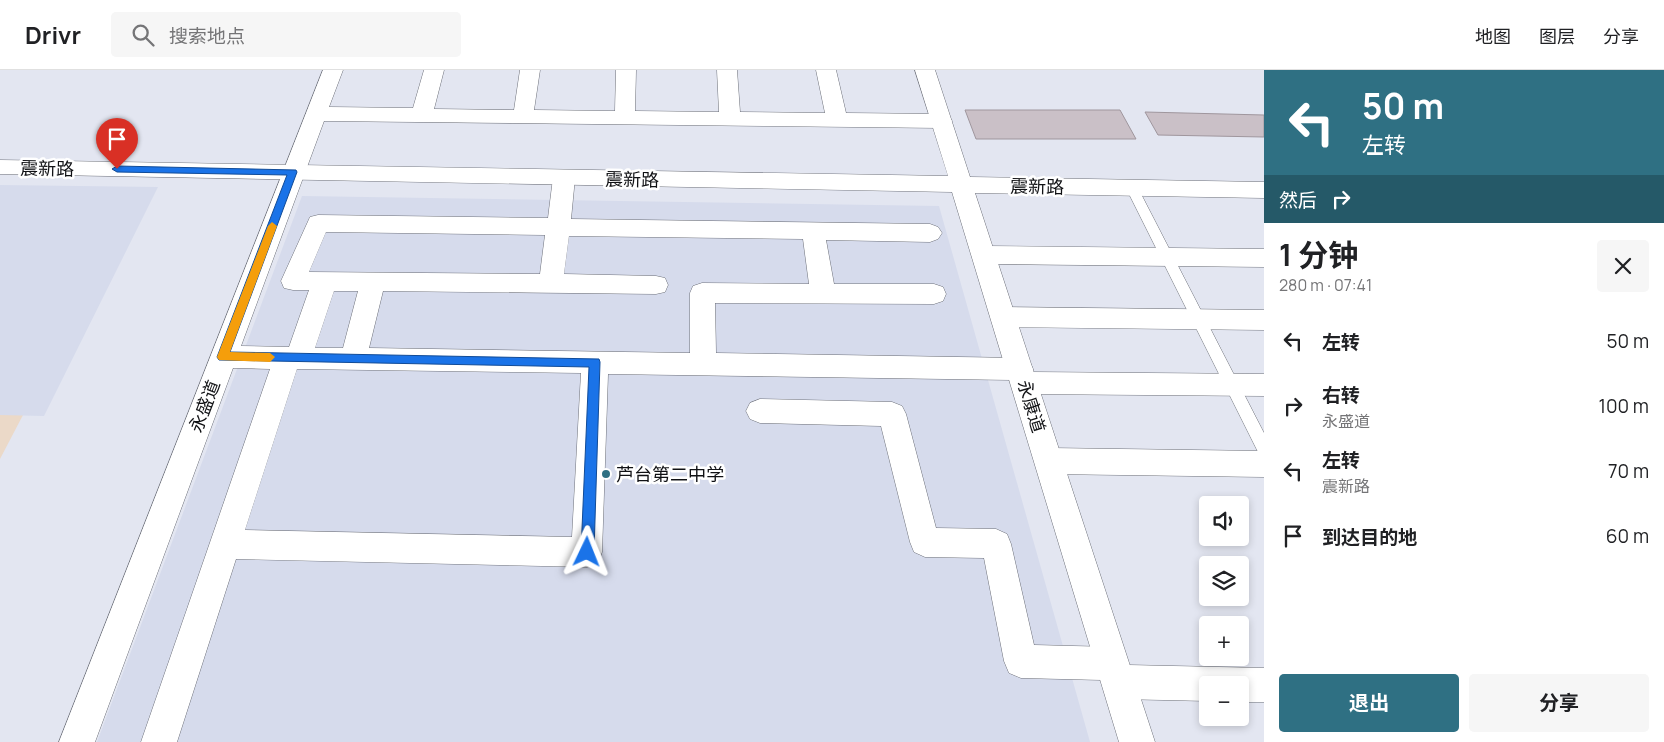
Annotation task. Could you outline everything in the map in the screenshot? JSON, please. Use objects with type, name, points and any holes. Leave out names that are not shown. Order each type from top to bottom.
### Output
[{"type":"street","name":"永盛道","points":[[78,742],[332,70]]},
{"type":"street","points":[[422,115],[434,70]]},
{"type":"street","points":[[523,117],[530,70]]},
{"type":"street","points":[[625,118],[626,70]]},
{"type":"street","points":[[727,70],[730,119]]},
{"type":"street","points":[[826,70],[837,120]]},
{"type":"street","name":"永康道","points":[[926,70],[1137,742]]},
{"type":"street","points":[[315,114],[942,121]]},
{"type":"street","name":"震新路","points":[[0,167],[1264,190]]},
{"type":"street","points":[[551,284],[564,178]]},
{"type":"street","points":[[656,285],[293,281],[318,223],[930,233]]},
{"type":"street","points":[[813,231],[823,294]]},
{"type":"street","points":[[984,255],[1264,258]]},
{"type":"street","points":[[159,742],[225,544],[292,358],[325,281]]},
{"type":"street","points":[[353,358],[373,281]]},
{"type":"street","points":[[703,364],[702,293],[934,294]]},
{"type":"street","points":[[1004,317],[1264,320]]},
{"type":"street","points":[[223,357],[703,364],[1264,385]]},
{"type":"street","points":[[225,544],[587,552],[595,362]]},
{"type":"street","points":[[760,411],[892,414],[925,542],[996,544],[1021,661],[1115,673],[1264,685]]},
{"type":"street","points":[[1049,461],[1264,464]]},
{"type":"lane","points":[[1132,188],[1264,449]]},
{"type":"shaded area","points":[[0,185],[158,187],[44,416],[0,415]]},
{"type":"shaded area","name":"芦台第二中学","points":[[302,196],[939,206],[1090,742],[97,742]]},
{"type":"shaded area","points":[[0,415],[23,415],[0,459]]},
{"type":"building","points":[[965,110],[1120,110],[1136,139],[976,139]]},
{"type":"building","points":[[1145,112],[1264,115],[1264,137],[1158,135]]},
{"type":"slow traffic","points":[[270,357],[223,357],[272,226]]},
{"type":"place","name":"芦台第二中学","points":[[606,474]]},
{"type":"route","points":[[117,169],[293,172],[223,357],[595,362],[587,552]]}]
